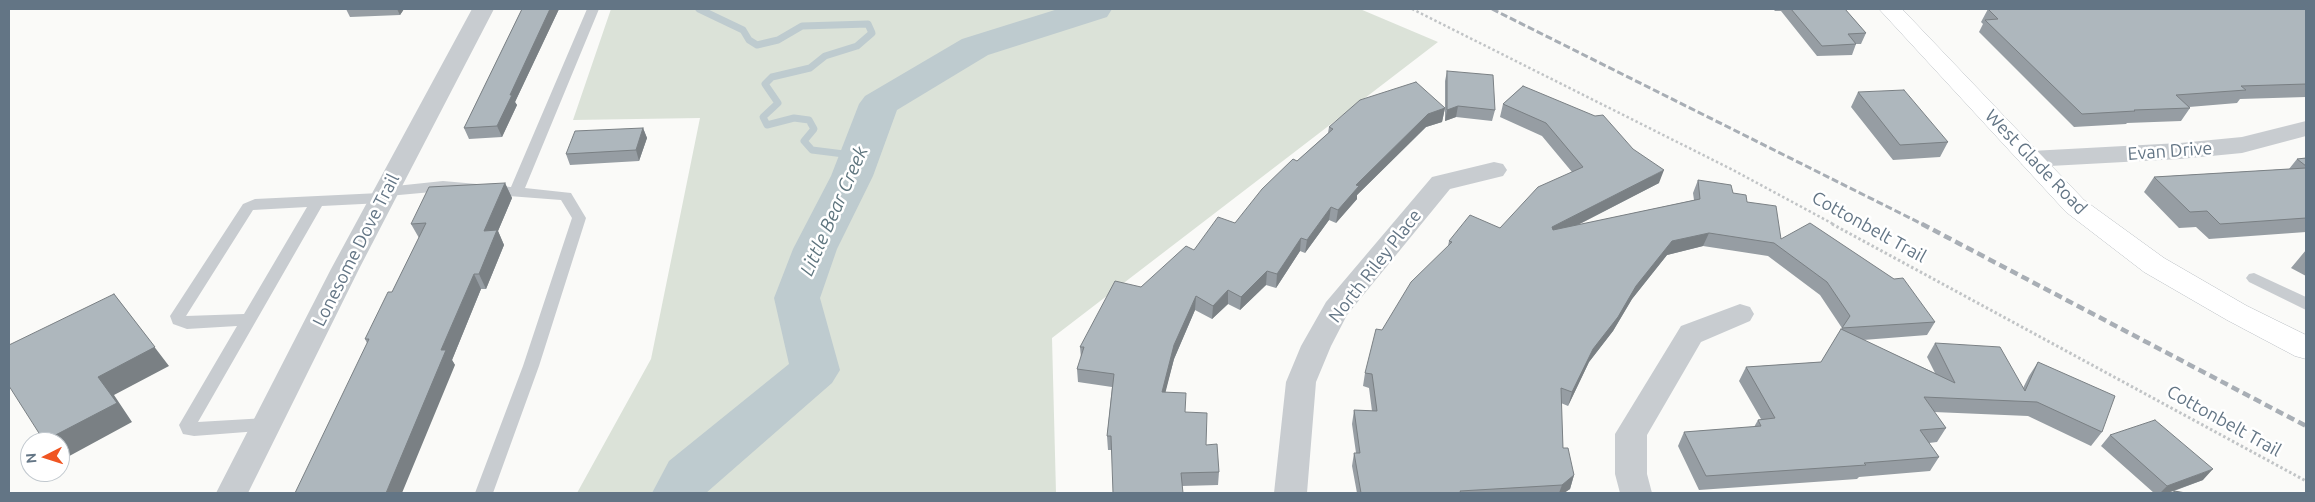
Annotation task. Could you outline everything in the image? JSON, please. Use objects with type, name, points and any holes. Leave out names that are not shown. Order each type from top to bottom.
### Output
[{"type":"main road","name":"West Glade Road","points":[[1890,9],[2075,206],[2154,265],[2237,313],[2306,348]]},
{"type":"street","name":"Lonesome Dove Trail","points":[[232,493],[384,195],[483,9]]},
{"type":"street","name":"Evan Drive","points":[[2031,159],[2180,152],[2242,144],[2306,128]]},
{"type":"street","name":"North Riley Place","points":[[1290,493],[1293,445],[1301,382],[1316,346],[1336,309],[1441,183],[1494,170]]},
{"type":"street","points":[[1636,493],[1631,474],[1631,434],[1691,334],[1740,314]]},
{"type":"lane","points":[[516,192],[593,9]]},
{"type":"lane","points":[[248,320],[187,323],[179,320],[178,316],[248,207],[255,204],[317,202],[443,186],[566,196],[579,218],[531,366],[484,493]]},
{"type":"lane","points":[[266,425],[194,429],[189,428],[188,425],[317,202]]},
{"type":"lane","points":[[2254,278],[2306,304]]},
{"type":"path","name":"Cottonbelt Trail","points":[[1412,9],[1733,170],[2306,481]]},
{"type":"shaded area","points":[[611,9],[1360,9],[1438,42],[1052,338],[1056,493],[577,493],[651,359],[700,118],[573,120]]},
{"type":"building","points":[[522,9],[550,9],[497,126],[464,128]]},
{"type":"building","points":[[1791,9],[1845,9],[1866,33],[1848,34],[1856,44],[1822,46]]},
{"type":"building","points":[[1988,9],[2306,9],[2306,84],[2241,86],[2246,90],[2176,95],[2190,108],[2082,114],[1985,20],[1998,19]]},
{"type":"building","points":[[1447,71],[1493,75],[1495,110],[1458,106],[1447,110]]},
{"type":"building","points":[[1416,82],[1445,108],[1428,114],[1356,185],[1359,186],[1338,210],[1331,207],[1307,240],[1301,238],[1277,274],[1267,271],[1241,297],[1228,290],[1213,306],[1196,296],[1174,345],[1162,392],[1186,393],[1185,412],[1207,413],[1206,445],[1217,444],[1219,472],[1181,473],[1183,493],[1113,493],[1111,436],[1107,436],[1114,374],[1077,369],[1084,347],[1080,347],[1115,281],[1141,287],[1186,246],[1194,250],[1218,217],[1235,223],[1262,189],[1293,159],[1297,161],[1333,129],[1329,127],[1360,100]]},
{"type":"building","points":[[1523,86],[1595,116],[1603,115],[1633,149],[1664,170],[1552,227],[1553,230],[1700,199],[1698,180],[1731,185],[1733,193],[1746,195],[1747,202],[1776,206],[1781,239],[1810,223],[1894,279],[1903,278],[1935,322],[1842,328],[1850,316],[1827,282],[1774,243],[1709,233],[1672,241],[1636,286],[1618,317],[1593,349],[1572,392],[1561,388],[1563,448],[1568,448],[1574,475],[1562,485],[1460,491],[1461,493],[1361,493],[1354,453],[1360,453],[1354,410],[1377,411],[1372,374],[1365,373],[1376,329],[1382,330],[1411,282],[1452,242],[1449,241],[1470,215],[1500,228],[1538,187],[1583,167],[1546,123],[1503,104]]},
{"type":"building","points":[[1904,90],[1948,142],[1900,145],[1858,92]]},
{"type":"building","points":[[643,128],[636,150],[566,154],[575,131]]},
{"type":"building","points":[[2306,158],[2306,166],[2297,159]]},
{"type":"building","points":[[2306,168],[2306,218],[2220,224],[2207,211],[2190,212],[2154,177]]},
{"type":"building","points":[[505,183],[484,231],[497,230],[479,274],[474,274],[441,350],[446,350],[386,493],[295,493],[369,339],[365,339],[388,292],[392,292],[426,223],[411,224],[429,187]]},
{"type":"building","points":[[114,294],[155,347],[98,377],[117,403],[61,432],[38,432],[9,386],[9,345]]},
{"type":"building","points":[[1841,329],[1955,383],[1935,343],[2000,347],[2025,391],[2038,362],[2115,396],[2102,432],[2037,402],[1924,397],[1946,428],[1920,430],[1939,457],[1864,463],[1866,465],[1706,476],[1684,432],[1761,426],[1758,420],[1775,418],[1746,367],[1821,362]]},
{"type":"building","points":[[2155,420],[2213,469],[2167,486],[2110,435]]},
{"type":"waterway","points":[[699,9],[743,30],[749,40],[757,45],[778,40],[802,26],[868,24],[872,33],[857,46],[825,56],[810,68],[772,77],[765,84],[778,103],[763,117],[767,125],[794,118],[809,120],[814,129],[804,141],[812,150],[860,156]]},
{"type":"waterway","name":"Little Bear Creek","points":[[679,493],[688,476],[815,370],[797,298],[815,249],[852,176],[879,104],[975,47],[1094,9]]},
{"type":"railway","points":[[1492,9],[1922,224]]},
{"type":"railway","points":[[1922,224],[2306,426]]}]
